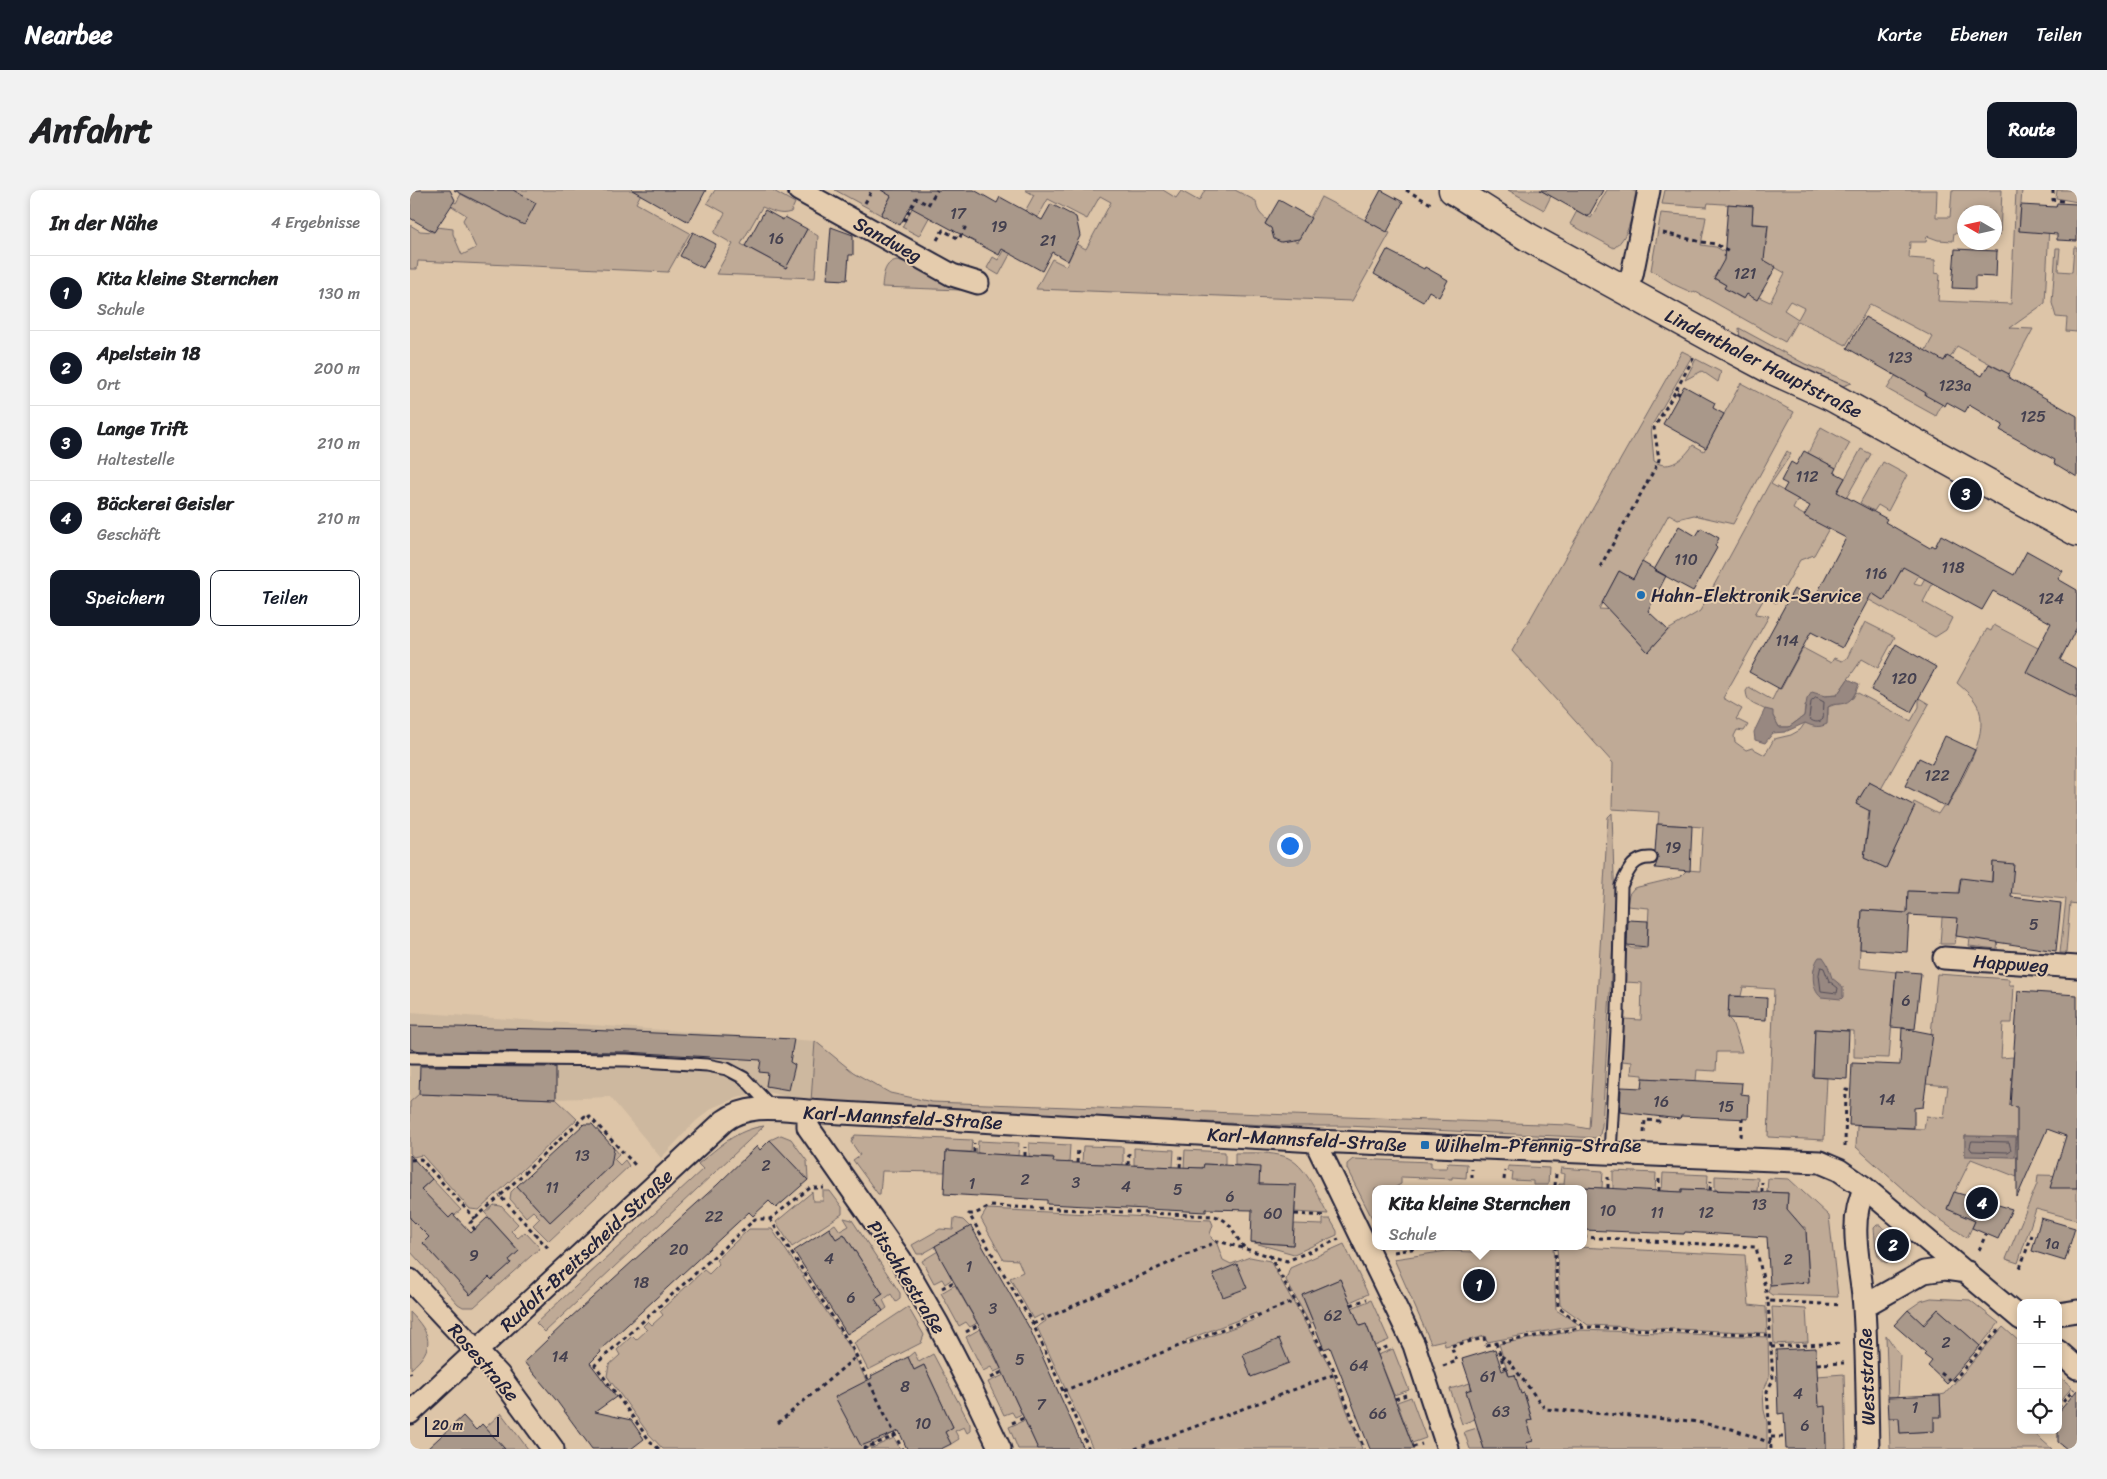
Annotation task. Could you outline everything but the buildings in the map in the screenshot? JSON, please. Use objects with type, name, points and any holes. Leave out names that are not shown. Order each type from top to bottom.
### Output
[{"type":"street","name":"Sandweg","points":[[799,190],[952,275],[978,283]]},
{"type":"street","name":"Lindenthaler Hauptstraße","points":[[1453,190],[1528,237],[1768,368],[1832,397],[2077,532]]},
{"type":"street","points":[[1625,290],[1632,276],[1649,190]]},
{"type":"street","name":"Happweg","points":[[1944,958],[2077,967]]},
{"type":"street","name":"Karl-Mannsfeld-Straße","points":[[773,1109],[1315,1141],[1820,1162],[1838,1170],[1865,1188],[1967,1272],[2011,1322]]},
{"type":"street","name":"Rudolf-Breitscheid-Straße","points":[[410,1413],[724,1121],[743,1111],[773,1109]]},
{"type":"street","name":"Pitschkestraße","points":[[808,1111],[808,1127],[901,1260],[938,1324],[1000,1449]]},
{"type":"street","points":[[1315,1141],[1414,1345],[1448,1449]]},
{"type":"street","name":"Weststraße","points":[[1865,1188],[1859,1199],[1856,1231],[1864,1306],[1868,1449]]},
{"type":"street","name":"Weststraße","points":[[1864,1306],[1924,1272],[1945,1268],[1967,1272]]},
{"type":"street","name":"Rosestraße","points":[[410,1280],[499,1375],[553,1449]]},
{"type":"street","points":[[2062,1313],[2077,1311]]},
{"type":"street","points":[[2062,1356],[2077,1377]]},
{"type":"lane","points":[[1610,1153],[1618,1012],[1622,886],[1629,868],[1638,859],[1651,858]]},
{"type":"lane","points":[[410,1058],[626,1060],[707,1065],[728,1069],[744,1078],[773,1109]]},
{"type":"path","points":[[892,242],[916,198],[928,204],[937,190]]},
{"type":"path","points":[[2053,190],[2053,200],[2064,201],[2064,204]]},
{"type":"path","points":[[926,260],[943,230],[959,240],[965,228],[963,228]]},
{"type":"path","points":[[1654,231],[1716,244],[1729,252]]},
{"type":"path","points":[[1600,567],[1658,463],[1654,428],[1699,349]]},
{"type":"path","points":[[1675,392],[1680,394]]},
{"type":"path","points":[[1845,1147],[1846,1090],[1851,1090]]},
{"type":"path","points":[[475,1230],[470,1224],[587,1114],[636,1166]]},
{"type":"path","points":[[1644,1136],[1644,1120],[1659,1121],[1660,1117]]},
{"type":"path","points":[[1741,1140],[1742,1119]]},
{"type":"path","points":[[1077,1163],[1079,1142]]},
{"type":"path","points":[[411,1160],[420,1159],[475,1219]]},
{"type":"path","points":[[659,1449],[650,1441],[595,1365],[755,1219],[770,1219],[810,1188],[832,1188]]},
{"type":"path","points":[[500,1196],[548,1248]]},
{"type":"path","points":[[1089,1449],[1033,1324],[969,1214],[977,1213],[985,1207],[991,1206],[1214,1216],[1223,1218],[1230,1224],[1239,1242],[1245,1248]]},
{"type":"path","points":[[1295,1214],[1332,1216]]},
{"type":"path","points":[[770,1219],[857,1356],[902,1449]]},
{"type":"path","points":[[1979,1250],[1986,1234]]},
{"type":"path","points":[[2020,1268],[2032,1235]]},
{"type":"path","points":[[1033,1324],[1218,1240],[1286,1260],[1344,1237]]},
{"type":"path","points":[[1587,1237],[1756,1247],[1768,1301],[1775,1380],[1767,1391],[1771,1449]]},
{"type":"path","points":[[1390,1252],[1402,1250]]},
{"type":"path","points":[[1555,1250],[1558,1307],[1585,1328]]},
{"type":"path","points":[[1269,1255],[1332,1368],[1364,1449]]},
{"type":"path","points":[[938,1291],[954,1282]]},
{"type":"path","points":[[1351,1305],[1373,1296]]},
{"type":"path","points":[[1063,1391],[1295,1301]]},
{"type":"path","points":[[1768,1301],[1864,1306]]},
{"type":"path","points":[[1941,1373],[1952,1382],[2011,1322]]},
{"type":"path","points":[[961,1334],[978,1325]]},
{"type":"path","points":[[1437,1368],[1457,1361],[1451,1346],[1484,1338],[1486,1345],[1585,1328],[1770,1335]]},
{"type":"path","points":[[1771,1347],[1846,1342]]},
{"type":"path","points":[[1496,1343],[1505,1370]]},
{"type":"path","points":[[1376,1351],[1394,1344]]},
{"type":"path","points":[[778,1422],[857,1356]]},
{"type":"path","points":[[1501,1356],[1508,1361],[1545,1409],[1691,1421],[1732,1429],[1771,1443]]},
{"type":"path","points":[[1817,1364],[1847,1362]]},
{"type":"path","points":[[986,1381],[1002,1372]]},
{"type":"path","points":[[1135,1449],[1333,1375]]},
{"type":"path","points":[[2062,1401],[2077,1377]]},
{"type":"path","points":[[1006,1425],[1024,1418]]},
{"type":"path","points":[[864,1449],[895,1436]]},
{"type":"path","points":[[1771,1437],[1785,1437]]},
{"type":"shaded area","points":[[483,190],[643,190],[636,203],[690,233],[668,272],[418,261],[417,269],[410,269],[410,225],[420,231],[434,232],[437,227],[453,229],[453,234],[462,255],[476,248],[463,220],[466,215],[447,203],[449,199],[456,203],[461,194],[477,203]]},
{"type":"shaded area","points":[[715,190],[772,190],[795,203],[791,212],[787,213],[776,212],[762,207],[741,244],[786,268],[807,229],[818,236],[815,278],[716,274],[733,244],[714,233],[725,213],[707,203]]},
{"type":"shaded area","points":[[835,190],[894,190],[881,215]]},
{"type":"shaded area","points":[[944,190],[919,236],[902,227],[916,201]]},
{"type":"shaded area","points":[[1025,190],[1163,190],[1176,198],[1181,191],[1199,201],[1205,190],[1235,190],[1256,201],[1259,212],[1267,220],[1265,224],[1273,229],[1274,238],[1281,242],[1290,238],[1297,242],[1321,197],[1390,233],[1352,301],[1036,289],[1052,259],[1066,266],[1076,244],[1086,249],[1111,202],[1100,196],[1087,219],[1048,199],[1034,224],[1028,221],[999,275],[987,268],[993,257],[998,260],[1034,195]]},
{"type":"shaded area","points":[[1508,190],[1540,190],[1551,196],[1544,210]]},
{"type":"shaded area","points":[[1607,190],[1631,190],[1636,192],[1627,230],[1620,243],[1614,248],[1570,224],[1577,211],[1591,218]]},
{"type":"shaded area","points":[[1665,190],[1937,190],[1936,217],[1950,217],[1952,190],[2002,190],[2001,205],[1957,205],[1957,233],[1954,233],[1953,241],[1938,240],[1927,236],[1926,242],[1910,242],[1909,258],[1935,260],[1935,273],[1940,274],[1938,301],[2011,304],[2016,190],[2022,190],[2019,231],[2050,207],[2045,303],[2010,328],[2033,329],[2009,374],[1957,346],[1950,358],[1946,357],[1925,394],[1942,404],[1936,416],[1887,389],[1895,376],[1908,382],[1933,337],[1870,304],[1846,345],[1797,321],[1785,342],[1694,291],[1693,293],[1675,285],[1651,270],[1661,213],[1706,217],[1701,245],[1716,247],[1728,254],[1715,279],[1726,285],[1724,288],[1743,299],[1747,294],[1770,302],[1785,273],[1757,257],[1767,241],[1768,225],[1752,223],[1753,206],[1708,203],[1707,207],[1662,204]],"holes":[[[1790,301],[1804,308],[1798,319],[1784,310]]]},
{"type":"shaded area","points":[[2057,190],[2077,190],[2077,202],[2056,198]]},
{"type":"shaded area","points":[[2074,247],[2077,247],[2077,332],[2066,331],[2067,318],[2056,317],[2052,303],[2056,248],[2060,248],[2058,271],[2072,272]]},
{"type":"shaded area","points":[[897,260],[905,262],[960,290],[882,287],[887,267]]},
{"type":"shaded area","points":[[1739,328],[1805,364],[1852,383],[1840,387],[1740,339]]},
{"type":"shaded area","points":[[1682,351],[1692,356],[1651,427],[1654,461],[1666,465],[1676,462],[1693,445],[1704,451],[1741,383],[1794,412],[1733,524],[1694,515],[1678,519],[1669,514],[1633,579],[1619,571],[1599,609],[1617,610],[1615,616],[1648,652],[1668,630],[1700,611],[1787,451],[1791,454],[1771,484],[1798,499],[1793,509],[1820,524],[1861,449],[1871,454],[1814,555],[1800,560],[1776,603],[1765,597],[1755,614],[1769,616],[1723,698],[1742,709],[1736,719],[1748,725],[1744,731],[1737,730],[1734,736],[1735,742],[1746,750],[1752,748],[1765,755],[1774,739],[1791,735],[1800,730],[1805,723],[1828,715],[1828,707],[1853,698],[1856,692],[1911,721],[1919,707],[1919,698],[1929,704],[1881,789],[1869,782],[1856,804],[1869,810],[1864,858],[1886,868],[1906,825],[1903,824],[1914,802],[1938,814],[1944,805],[1948,806],[1977,746],[1981,720],[1975,701],[1957,683],[1987,629],[1991,631],[1994,625],[2038,648],[2077,694],[2077,904],[2070,903],[2066,953],[2060,953],[2066,899],[2011,893],[1993,862],[1990,899],[2002,900],[1997,949],[1969,946],[1978,881],[1960,879],[1955,916],[1959,917],[1955,944],[1940,944],[1944,892],[1909,891],[1907,913],[1862,910],[1859,968],[1896,972],[1889,1058],[1854,1057],[1854,1031],[1815,1029],[1813,1077],[1827,1078],[1824,1140],[1768,1137],[1774,989],[1743,987],[1741,996],[1729,996],[1728,1018],[1732,1022],[1742,1052],[1717,1052],[1716,1071],[1697,1070],[1696,1081],[1643,1078],[1643,1075],[1631,1074],[1632,1062],[1622,1061],[1624,1019],[1641,1020],[1642,983],[1625,982],[1625,945],[1631,948],[1647,948],[1649,908],[1627,906],[1629,894],[1634,888],[1680,877],[1687,870],[1700,871],[1703,827],[1658,824],[1659,812],[1612,809],[1613,763],[1512,651]]},
{"type":"shaded area","points":[[1696,359],[1721,372],[1718,382],[1702,371],[1685,380]]},
{"type":"shaded area","points":[[1821,427],[1850,443],[1836,468],[1808,453]]},
{"type":"shaded area","points":[[1883,462],[1907,475],[1888,511],[1878,505],[1874,511],[1860,503]]},
{"type":"shaded area","points":[[1904,565],[1919,575],[1914,583],[1921,585],[1925,578],[1933,583],[1923,602],[1952,618],[1946,630],[1935,637],[1848,588],[1851,582],[1884,600]]},
{"type":"shaded area","points":[[1865,622],[1895,637],[1878,668],[1862,659],[1837,695],[1825,696],[1805,706],[1804,716],[1789,727],[1779,727],[1767,710],[1749,701],[1746,691],[1749,687],[1772,700],[1778,688],[1781,689],[1803,648],[1831,663],[1834,658],[1842,661],[1847,658]]},
{"type":"shaded area","points":[[1612,813],[1615,908],[1602,1126],[1599,1138],[1347,1126],[1286,1126],[811,1102],[815,1041],[853,1072],[890,1093],[932,1102],[1568,1125],[1589,1129],[1608,817]]},
{"type":"shaded area","points":[[1937,974],[2009,979],[2009,985],[2014,985],[2012,1023],[2003,1023],[2001,1058],[2013,1057],[2010,1106],[2041,1108],[2016,1137],[1965,1136],[1965,1155],[2017,1157],[2017,1177],[1971,1159],[1947,1208],[1975,1221],[1967,1238],[1924,1208],[1856,1147],[1857,1126],[1924,1129],[1926,1116],[1944,1118],[1948,1086],[1926,1084]]},
{"type":"shaded area","points":[[410,1012],[815,1041],[811,1102],[763,1091],[737,1098],[714,1107],[696,1121],[661,1158],[610,1097],[556,1099],[419,1094],[410,1102]]},
{"type":"shaded area","points":[[419,1094],[556,1099],[577,1119],[479,1210],[470,1209],[422,1155],[413,1157],[410,1153],[410,1102]]},
{"type":"shaded area","points":[[764,1126],[545,1332],[536,1323],[703,1169],[698,1164],[721,1145],[737,1135]]},
{"type":"shaded area","points":[[781,1135],[791,1139],[807,1161],[808,1180],[770,1140]]},
{"type":"shaded area","points":[[855,1135],[972,1140],[971,1152],[946,1151],[945,1172],[882,1171],[880,1194],[878,1194],[853,1160],[860,1155],[851,1142]]},
{"type":"shaded area","points":[[978,1141],[1019,1143],[1018,1156],[981,1154],[977,1152]]},
{"type":"shaded area","points":[[1029,1143],[1070,1145],[1069,1163],[1053,1162],[1053,1157],[1029,1156]]},
{"type":"shaded area","points":[[1083,1146],[1123,1147],[1123,1165],[1082,1163]]},
{"type":"shaded area","points":[[1134,1148],[1174,1150],[1173,1167],[1134,1165]]},
{"type":"shaded area","points":[[615,1149],[619,1154],[614,1159],[620,1165],[625,1160],[629,1166],[549,1241],[533,1225],[540,1218],[533,1211],[526,1217],[510,1199],[511,1192],[517,1186],[550,1222],[611,1165],[604,1158]]},
{"type":"shaded area","points":[[1185,1150],[1225,1152],[1225,1165],[1204,1164],[1203,1168],[1184,1168]]},
{"type":"shaded area","points":[[1235,1153],[1268,1153],[1288,1158],[1296,1163],[1309,1179],[1328,1214],[1295,1212],[1296,1186],[1259,1184],[1259,1167],[1235,1165]]},
{"type":"shaded area","points":[[1353,1159],[1431,1162],[1431,1168],[1447,1168],[1448,1163],[1467,1164],[1466,1178],[1401,1177],[1401,1184],[1399,1185],[1372,1185],[1372,1218],[1347,1169],[1347,1164]]},
{"type":"shaded area","points":[[1508,1166],[1549,1168],[1548,1185],[1533,1185],[1533,1181],[1512,1180],[1513,1172],[1508,1171]]},
{"type":"shaded area","points":[[1561,1168],[1603,1171],[1602,1188],[1587,1187],[1587,1185],[1559,1185],[1564,1184],[1565,1174],[1560,1173]]},
{"type":"shaded area","points":[[1613,1171],[1656,1173],[1655,1191],[1613,1189]]},
{"type":"shaded area","points":[[1663,1173],[1708,1175],[1707,1190],[1682,1189],[1682,1192],[1662,1191]]},
{"type":"shaded area","points":[[2038,1175],[2077,1176],[2077,1220],[2036,1209],[2018,1263],[2006,1259],[2037,1184]]},
{"type":"shaded area","points":[[1715,1176],[1758,1178],[1757,1191],[1715,1190]]},
{"type":"shaded area","points":[[1768,1178],[1789,1179],[1829,1216],[1838,1297],[1772,1295],[1768,1292],[1770,1285],[1809,1281],[1806,1227],[1796,1227],[1796,1219],[1792,1215],[1787,1215],[1788,1193],[1767,1192]]},
{"type":"shaded area","points":[[432,1179],[461,1210],[455,1215],[453,1214],[423,1243],[470,1295],[489,1277],[492,1280],[511,1263],[509,1260],[519,1251],[485,1213],[494,1205],[501,1206],[518,1224],[511,1231],[518,1238],[525,1232],[540,1248],[474,1307],[463,1307],[458,1304],[410,1251],[410,1200]]},
{"type":"shaded area","points":[[823,1191],[830,1191],[842,1207],[842,1214],[792,1247],[776,1222],[812,1192],[813,1201],[823,1201]]},
{"type":"shaded area","points":[[987,1209],[1211,1220],[1213,1225],[1210,1234],[1217,1244],[1223,1260],[1231,1264],[1250,1257],[1270,1261],[1330,1367],[1362,1449],[1093,1449],[1037,1327],[1046,1321],[1043,1314],[1033,1319],[1010,1278],[1023,1272],[1018,1260],[1003,1259],[981,1219]],"holes":[[[1256,1313],[1259,1318],[1187,1345],[1186,1340]]]},
{"type":"shaded area","points":[[844,1218],[852,1220],[900,1293],[900,1299],[896,1302],[891,1294],[883,1300],[887,1308],[883,1311],[875,1299],[883,1294],[844,1234],[836,1239],[829,1228],[835,1224],[840,1231],[849,1226]]},
{"type":"shaded area","points":[[954,1218],[963,1220],[970,1227],[922,1254],[917,1254],[912,1245],[940,1229],[953,1230]]},
{"type":"shaded area","points":[[1323,1219],[1330,1219],[1337,1231],[1337,1235],[1294,1254],[1251,1242],[1293,1245],[1294,1224],[1323,1225]]},
{"type":"shaded area","points":[[1880,1225],[1897,1240],[1902,1249],[1899,1260],[1885,1262],[1881,1259],[1875,1242],[1874,1228]]},
{"type":"shaded area","points":[[749,1229],[772,1229],[851,1349],[892,1434],[866,1449],[663,1449],[648,1433],[607,1376],[609,1365],[620,1355],[617,1350],[632,1336],[636,1340],[647,1330],[643,1326],[648,1321],[652,1325],[663,1315],[660,1311],[704,1270],[709,1274],[719,1264],[716,1260]]},
{"type":"shaded area","points":[[1344,1244],[1368,1294],[1350,1302],[1340,1279],[1302,1295],[1313,1322],[1310,1324],[1286,1280],[1290,1268]]},
{"type":"shaded area","points":[[1587,1247],[1745,1255],[1749,1305],[1766,1307],[1767,1333],[1588,1325],[1560,1305],[1557,1250],[1587,1250]]},
{"type":"shaded area","points":[[1475,1250],[1553,1250],[1556,1310],[1580,1325],[1487,1342],[1485,1336],[1445,1346],[1444,1340],[1431,1343],[1394,1259],[1447,1251],[1475,1252]]},
{"type":"shaded area","points":[[938,1251],[952,1279],[945,1284],[942,1279],[934,1283],[922,1261]]},
{"type":"shaded area","points":[[955,1285],[977,1323],[970,1327],[966,1322],[959,1326],[941,1293]]},
{"type":"shaded area","points":[[1931,1298],[1970,1300],[1999,1323],[1980,1346],[1938,1309],[1923,1324],[1908,1310],[1921,1301]]},
{"type":"shaded area","points":[[1371,1300],[1389,1340],[1375,1346],[1366,1324],[1360,1326],[1352,1308]]},
{"type":"shaded area","points":[[908,1307],[924,1335],[921,1343],[868,1370],[854,1343]]},
{"type":"shaded area","points":[[1772,1307],[1806,1309],[1808,1342],[1774,1344]]},
{"type":"shaded area","points":[[410,1312],[423,1327],[428,1340],[424,1354],[411,1369]]},
{"type":"shaded area","points":[[2003,1327],[2017,1339],[2017,1434],[2035,1434],[2052,1449],[1890,1449],[1889,1419],[1899,1418],[1900,1433],[1934,1431],[1934,1417],[1941,1416],[1940,1395],[1945,1394]]},
{"type":"shaded area","points":[[980,1329],[1001,1369],[994,1372],[991,1367],[983,1371],[966,1337]]},
{"type":"shaded area","points":[[1581,1330],[1768,1337],[1769,1379],[1763,1391],[1767,1422],[1767,1449],[1528,1449],[1526,1443],[1533,1440],[1527,1421],[1532,1419],[1524,1393],[1519,1395],[1515,1375],[1509,1376],[1499,1344]]},
{"type":"shaded area","points":[[1886,1335],[1900,1355],[1898,1397],[1888,1397]]},
{"type":"shaded area","points":[[1393,1349],[1409,1390],[1394,1395],[1378,1355]]},
{"type":"shaded area","points":[[914,1352],[919,1362],[933,1354],[970,1424],[970,1431],[967,1433],[964,1427],[955,1431],[959,1439],[951,1444],[945,1432],[953,1427],[924,1365],[914,1370],[908,1357]]},
{"type":"shaded area","points":[[1844,1374],[1846,1449],[1826,1449],[1825,1407],[1819,1407],[1817,1376]]},
{"type":"shaded area","points":[[1004,1375],[1022,1414],[1015,1417],[1012,1412],[1004,1415],[988,1382]]},
{"type":"shaded area","points":[[2062,1378],[2072,1387],[2062,1399]]},
{"type":"shaded area","points":[[1470,1383],[1471,1389],[1466,1391],[1475,1419],[1462,1424],[1450,1389]]},
{"type":"shaded area","points":[[1411,1397],[1426,1438],[1412,1443],[1397,1402]]},
{"type":"shaded area","points":[[501,1413],[528,1449],[505,1449],[485,1428]]},
{"type":"shaded area","points":[[1025,1420],[1038,1449],[1018,1449],[1009,1427]]},
{"type":"shaded area","points":[[1477,1428],[1484,1449],[1470,1449],[1464,1432]]},
{"type":"shaded area","points":[[894,1438],[900,1449],[870,1449]]},
{"type":"water","points":[[1848,679],[1859,684],[1856,691],[1847,702],[1828,707],[1827,724],[1816,726],[1805,723],[1785,732],[1773,733],[1765,743],[1755,740],[1754,732],[1765,709],[1773,711],[1773,716],[1779,727],[1789,727],[1804,716],[1807,699],[1812,692],[1825,696],[1837,695]]},
{"type":"water","points":[[1819,957],[1823,957],[1832,978],[1843,987],[1843,997],[1841,999],[1821,997],[1815,989],[1813,972]]},
{"type":"water","points":[[1965,1136],[2016,1137],[2015,1157],[1965,1156]]},
{"type":"place","name":"Lange Trift","points":[[1966,494]]},
{"type":"place","name":"Hahn-Elektronik-Service","points":[[1641,595]]},
{"type":"place","name":"Wilhelm-Pfennig-Straße","points":[[1425,1145]]},
{"type":"place","name":"Bäckerei Geisler","points":[[1982,1203]]},
{"type":"place","name":"Apelstein 18","points":[[1893,1245]]},
{"type":"place","name":"Kita kleine Sternchen","points":[[1479,1285]]}]
